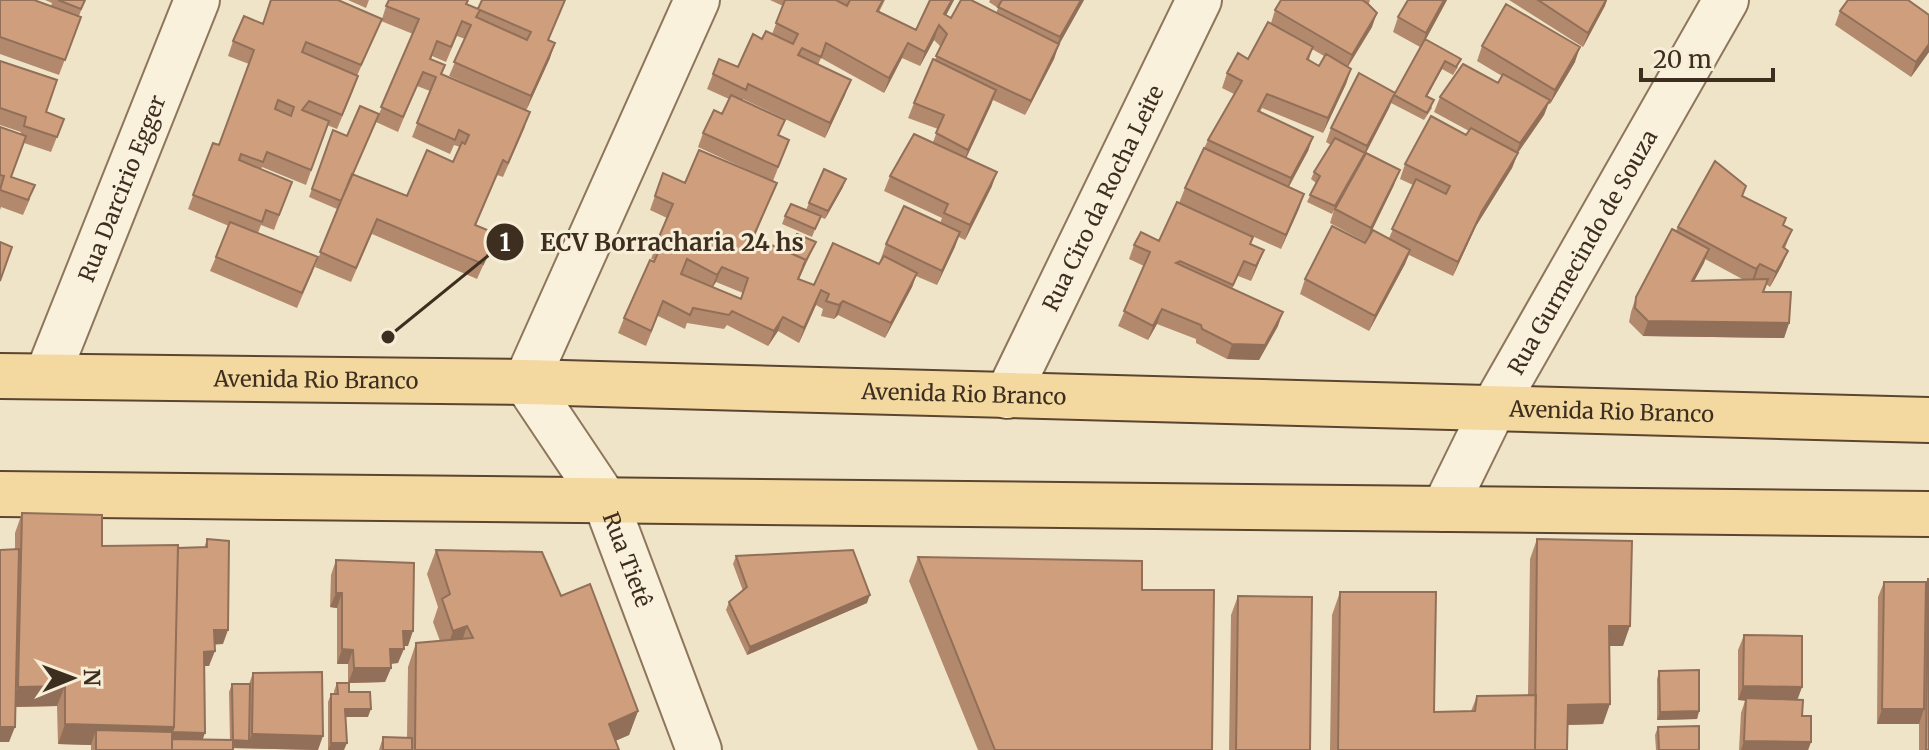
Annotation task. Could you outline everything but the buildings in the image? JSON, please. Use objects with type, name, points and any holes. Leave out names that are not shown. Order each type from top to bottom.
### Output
[{"type":"main road","name":"Avenida Rio Branco","points":[[0,376],[526,382],[1929,420]]},
{"type":"main road","points":[[0,494],[1929,514]]},
{"type":"street","name":"Rua Darcirio Egger","points":[[47,376],[197,0]]},
{"type":"street","points":[[526,382],[697,0]]},
{"type":"street","name":"Rua Ciro da Rocha Leite","points":[[1007,396],[1199,0]]},
{"type":"street","name":"Rua Gurmecindo de Souza","points":[[1444,509],[1493,409],[1726,0]]},
{"type":"street","name":"Rua Tietê","points":[[526,382],[605,500],[699,750]]},
{"type":"place","name":"ECV Borracharia 24 hs","points":[[388,337]]}]
